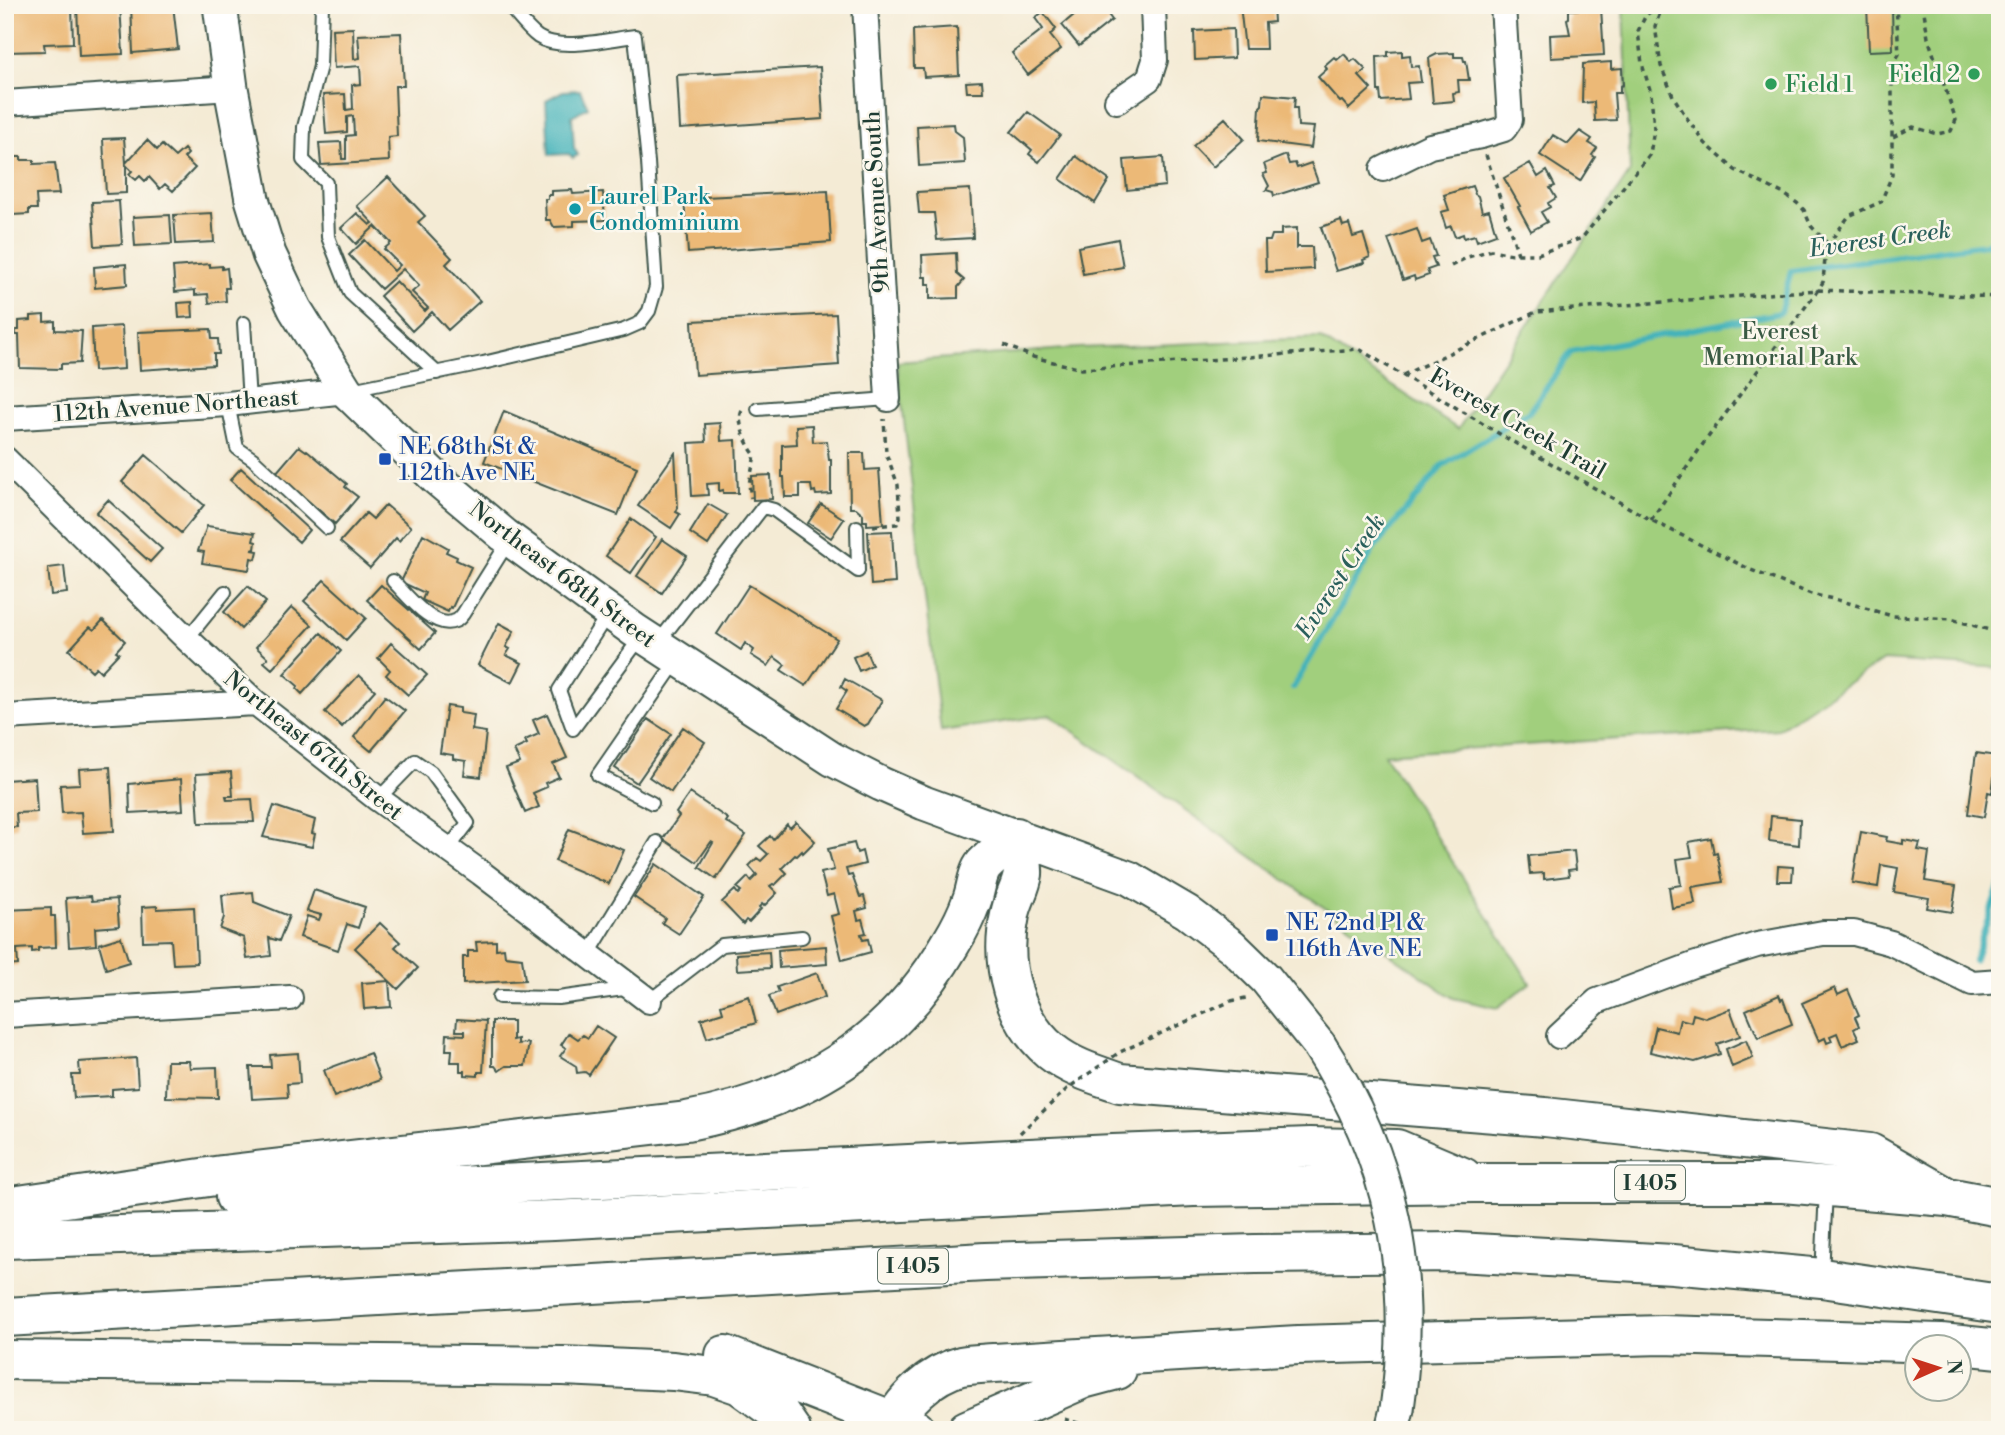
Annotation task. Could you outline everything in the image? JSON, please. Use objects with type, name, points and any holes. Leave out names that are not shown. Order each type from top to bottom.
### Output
[{"type":"highway","points":[[1016,837],[1023,873],[1010,915],[1006,944],[1007,972],[1018,1004],[1033,1033],[1053,1053],[1086,1072],[1120,1083],[1545,1117],[1870,1153],[1947,1197]]},
{"type":"highway","points":[[5,1208],[222,1175],[687,1121],[760,1103],[811,1080],[844,1060],[873,1038],[904,1008],[928,980],[952,943],[971,903],[983,866],[1016,837]]},
{"type":"highway","points":[[5,1208],[1085,1155],[1310,1147],[1397,1149],[1474,1182]]},
{"type":"highway","name":"I 405","points":[[5,1239],[554,1220],[1192,1187],[1474,1182],[1826,1185],[1947,1197],[2000,1207]]},
{"type":"highway","name":"I 405","points":[[5,1317],[985,1262],[1255,1254],[1457,1252],[1673,1264],[1822,1278],[2000,1304]]},
{"type":"highway","points":[[215,1362],[311,1341],[379,1338],[678,1346],[726,1355],[900,1427],[913,1395],[935,1378],[960,1367],[994,1363],[1298,1345],[1662,1335],[1941,1343],[2000,1349]]},
{"type":"highway","points":[[967,1430],[1083,1379],[1216,1349]]},
{"type":"highway","points":[[5,1360],[563,1366],[701,1375],[740,1385],[780,1414],[791,1430]]},
{"type":"main road","name":"Northeast 68th Street","points":[[220,5],[231,88],[252,199],[268,254],[295,309],[346,391],[435,477],[510,539],[609,611],[832,758],[924,803],[1129,878],[1187,912],[1232,946],[1266,979],[1319,1045],[1338,1075],[1372,1146],[1394,1221],[1404,1298],[1404,1338],[1394,1420]]},
{"type":"street","name":"9th Avenue South","points":[[865,5],[888,399]]},
{"type":"street","points":[[1117,101],[1149,79],[1155,61],[1153,5]]},
{"type":"street","points":[[1383,169],[1430,146],[1504,129],[1510,120],[1503,5]]},
{"type":"street","points":[[5,103],[231,88]]},
{"type":"street","name":"112th Avenue Northeast","points":[[5,418],[239,402],[346,391]]},
{"type":"street","name":"Northeast 67th Street","points":[[5,459],[187,639],[256,703],[378,799],[640,995]]},
{"type":"street","points":[[5,717],[256,703]]},
{"type":"street","points":[[1559,1036],[1597,1001],[1693,965],[1757,946],[1823,933],[1854,933],[1891,943],[1972,983],[2000,981]]},
{"type":"street","points":[[5,1015],[290,998]]},
{"type":"lane","points":[[322,5],[320,66],[304,127],[303,160],[326,183],[328,237],[350,293],[437,373]]},
{"type":"lane","points":[[346,391],[624,330],[640,323],[649,311],[656,287],[648,163],[635,37],[563,45],[537,36],[508,5]]},
{"type":"lane","points":[[244,323],[237,448],[253,459],[327,528]]},
{"type":"lane","points":[[758,409],[888,399]]},
{"type":"lane","points":[[609,611],[559,690],[573,729],[659,646],[763,507],[774,510],[858,571],[857,527]]},
{"type":"lane","points":[[393,580],[425,613],[441,623],[456,621],[510,539]]},
{"type":"lane","points":[[187,639],[225,592]]},
{"type":"lane","points":[[652,803],[598,775],[659,646]]},
{"type":"lane","points":[[378,799],[415,761],[431,772],[468,823],[447,849]]},
{"type":"lane","points":[[587,955],[657,842]]},
{"type":"lane","points":[[499,997],[640,995],[722,945],[802,937]]},
{"type":"lane","points":[[1822,1278],[1826,1185]]},
{"type":"path","points":[[1662,5],[1655,26],[1661,65],[1673,96],[1689,121],[1705,143],[1735,170],[1797,203],[1827,246]]},
{"type":"path","points":[[1451,266],[1491,250],[1538,254],[1583,237],[1650,154],[1654,129],[1651,93],[1642,64],[1638,31],[1646,15],[1662,5]]},
{"type":"path","points":[[1651,520],[1703,444],[1818,290],[1823,282],[1827,246],[1849,216],[1881,202],[1892,175],[1892,65],[1899,54],[1896,5]]},
{"type":"path","points":[[1892,137],[1913,127],[1937,134],[1951,131],[1956,120],[1928,38],[1923,5]]},
{"type":"path","points":[[1481,136],[1518,254]]},
{"type":"path","points":[[1403,375],[1536,312],[1818,290],[2000,297]]},
{"type":"path","name":"Everest Creek Trail","points":[[1004,345],[1033,357],[1082,369],[1359,349],[1507,439],[1651,520],[1751,570],[1811,594],[1892,616],[1951,619],[2000,633]]},
{"type":"path","points":[[857,527],[897,524],[900,517],[898,485],[886,453],[883,412],[888,399]]},
{"type":"path","points":[[754,519],[749,484],[755,455],[747,446],[747,436],[739,416],[742,411],[758,409]]},
{"type":"path","points":[[1020,1133],[1068,1088],[1121,1052],[1245,998]]},
{"type":"green space","name":"Everest Memorial Park","points":[[1624,5],[2000,5],[2000,668],[1883,660],[1778,729],[1384,754],[1530,983],[1497,1008],[1453,998],[1050,715],[941,731],[897,362],[1078,348],[1320,338],[1458,429],[1630,172]]},
{"type":"water","points":[[580,90],[588,107],[572,116],[574,148],[578,155],[573,158],[569,154],[549,155],[546,100],[563,91]]},
{"type":"building","points":[[5,5],[72,5],[73,43],[44,44],[45,51],[6,52]]},
{"type":"building","points":[[77,5],[120,5],[123,54],[79,56]]},
{"type":"building","points":[[131,5],[173,5],[178,49],[133,53]]},
{"type":"building","points":[[923,5],[958,5],[958,8],[923,11]]},
{"type":"building","points":[[1086,5],[1101,5],[1112,20],[1079,46],[1062,25]]},
{"type":"building","points":[[1240,5],[1273,5],[1274,22],[1265,23],[1266,49],[1245,49]]},
{"type":"building","points":[[1867,6],[1892,6],[1893,50],[1869,51]]},
{"type":"building","points":[[1601,8],[1604,55],[1551,58],[1550,35],[1570,34],[1567,19],[1569,10]]},
{"type":"building","points":[[1043,12],[1056,29],[1050,35],[1061,49],[1028,75],[1012,53],[1043,29],[1035,18]]},
{"type":"building","points":[[957,27],[959,75],[924,77],[923,68],[914,68],[913,30]]},
{"type":"building","points":[[353,28],[354,59],[360,58],[358,35],[401,33],[404,86],[395,86],[397,136],[388,137],[389,161],[321,165],[319,143],[341,142],[342,159],[346,159],[346,136],[354,135],[353,116],[347,117],[347,132],[326,134],[323,95],[345,94],[346,110],[353,109],[352,85],[361,84],[360,66],[334,68],[332,29]]},
{"type":"building","points":[[1233,29],[1234,58],[1195,60],[1194,31]]},
{"type":"building","points":[[1402,51],[1402,56],[1410,55],[1411,67],[1419,66],[1421,82],[1407,83],[1409,99],[1381,101],[1377,57],[1388,56],[1388,52]]},
{"type":"building","points":[[1454,53],[1454,57],[1463,57],[1466,61],[1469,80],[1458,80],[1459,92],[1453,93],[1454,101],[1433,103],[1429,58],[1437,54]]},
{"type":"building","points":[[1344,54],[1351,62],[1355,59],[1366,70],[1359,76],[1371,89],[1349,109],[1318,77],[1334,57],[1337,60]]},
{"type":"building","points":[[1611,62],[1611,69],[1622,68],[1623,85],[1620,86],[1620,93],[1614,93],[1616,120],[1595,121],[1594,102],[1582,103],[1583,64]]},
{"type":"building","points":[[820,67],[823,119],[680,129],[677,75]]},
{"type":"building","points":[[982,81],[983,92],[967,92],[966,82]]},
{"type":"building","points":[[1263,94],[1295,97],[1294,108],[1297,108],[1298,126],[1314,127],[1311,148],[1258,141]]},
{"type":"building","points":[[1028,112],[1060,135],[1039,162],[1029,154],[1032,150],[1011,132]]},
{"type":"building","points":[[1225,118],[1244,139],[1213,167],[1193,146]]},
{"type":"building","points":[[954,124],[955,131],[963,137],[965,163],[919,166],[917,126]]},
{"type":"building","points":[[1580,131],[1592,139],[1589,143],[1597,148],[1592,155],[1595,157],[1580,181],[1540,155],[1553,135],[1568,144]]},
{"type":"building","points":[[124,138],[126,163],[147,140],[157,150],[162,145],[175,157],[184,149],[188,154],[184,158],[195,168],[173,191],[165,184],[160,189],[149,177],[145,181],[140,176],[136,180],[129,174],[132,171],[126,165],[126,193],[106,194],[103,139]]},
{"type":"building","points":[[1286,155],[1289,164],[1295,163],[1297,168],[1311,163],[1318,182],[1274,196],[1273,192],[1266,190],[1269,186],[1263,174],[1267,173],[1264,164]]},
{"type":"building","points":[[1076,156],[1109,180],[1095,203],[1060,179]]},
{"type":"building","points":[[10,157],[34,160],[34,164],[55,163],[59,194],[36,195],[37,209],[29,209],[29,214],[12,215],[12,211],[5,211],[5,162],[10,161]]},
{"type":"building","points":[[1163,157],[1165,186],[1127,190],[1124,160]]},
{"type":"building","points":[[1530,163],[1538,177],[1547,171],[1555,186],[1550,188],[1556,198],[1548,203],[1550,207],[1541,212],[1547,222],[1531,231],[1504,178]]},
{"type":"building","points":[[388,177],[425,216],[418,222],[452,258],[446,264],[480,301],[448,330],[432,312],[412,331],[380,296],[396,281],[425,311],[428,308],[412,292],[419,286],[403,269],[381,289],[349,255],[365,240],[394,271],[400,265],[384,249],[391,243],[375,226],[356,244],[341,228],[357,213],[370,225],[373,223],[357,206]]},
{"type":"building","points":[[1472,186],[1482,212],[1489,210],[1496,234],[1477,241],[1475,235],[1464,238],[1463,234],[1455,237],[1451,226],[1446,228],[1441,212],[1449,210],[1444,195]]},
{"type":"building","points":[[970,189],[973,238],[937,240],[934,213],[919,213],[917,192]]},
{"type":"building","name":"Laurel Park Condominium","points":[[572,190],[573,194],[603,192],[605,220],[574,221],[574,226],[554,227],[550,220],[546,220],[545,199],[548,199],[548,195],[552,195],[552,191]]},
{"type":"building","points":[[828,191],[831,242],[688,253],[684,198]]},
{"type":"building","points":[[119,201],[122,244],[95,246],[92,202]]},
{"type":"building","points":[[212,213],[214,242],[176,244],[174,215]]},
{"type":"building","points":[[170,215],[172,244],[135,246],[133,217]]},
{"type":"building","points":[[1341,220],[1343,226],[1349,224],[1353,237],[1363,234],[1370,257],[1363,260],[1364,263],[1336,271],[1321,227]]},
{"type":"building","points":[[1297,228],[1297,248],[1312,247],[1313,269],[1266,272],[1265,241],[1270,241],[1272,235],[1281,235],[1281,229]]},
{"type":"building","points":[[1417,229],[1422,243],[1430,240],[1436,256],[1432,257],[1436,267],[1427,270],[1429,275],[1415,280],[1414,276],[1403,280],[1388,239]]},
{"type":"building","points":[[1118,239],[1123,267],[1083,274],[1078,247]]},
{"type":"building","points":[[956,253],[957,274],[964,280],[958,287],[958,298],[930,299],[930,284],[926,284],[926,277],[923,277],[922,255]]},
{"type":"building","points":[[126,264],[127,285],[95,288],[94,267]]},
{"type":"building","points":[[210,264],[210,267],[227,268],[229,288],[225,288],[226,301],[209,303],[208,294],[195,295],[195,290],[175,292],[173,267]]},
{"type":"building","points":[[192,302],[193,317],[179,318],[178,303]]},
{"type":"building","points":[[836,314],[839,365],[695,375],[692,321]]},
{"type":"building","points":[[44,315],[44,322],[55,321],[55,330],[82,331],[80,363],[61,364],[61,369],[20,368],[19,335],[16,335],[19,321]]},
{"type":"building","points":[[122,326],[124,369],[94,371],[92,328]]},
{"type":"building","points":[[211,329],[212,339],[218,339],[219,354],[214,354],[214,365],[140,370],[138,332]]},
{"type":"building","points":[[504,411],[637,467],[618,515],[484,462]]},
{"type":"building","points":[[720,423],[721,441],[736,440],[738,493],[719,491],[719,483],[707,484],[708,495],[692,496],[689,443],[706,442],[705,424]]},
{"type":"building","points":[[812,425],[813,442],[827,441],[831,460],[831,494],[816,495],[815,491],[812,492],[811,485],[800,485],[800,497],[785,497],[782,445],[797,444],[796,426]]},
{"type":"building","points":[[299,446],[347,484],[345,487],[358,497],[335,524],[276,473]]},
{"type":"building","points":[[675,453],[676,512],[680,514],[671,528],[638,506]]},
{"type":"building","points":[[849,453],[864,453],[865,470],[879,469],[883,524],[867,525],[867,521],[863,521],[863,514],[856,508],[850,508]]},
{"type":"building","points":[[146,455],[204,505],[181,533],[122,482]]},
{"type":"building","points":[[241,468],[309,530],[299,542],[230,480]]},
{"type":"building","points":[[771,475],[772,499],[753,500],[752,476]]},
{"type":"building","points":[[108,500],[162,549],[150,562],[96,513]]},
{"type":"building","points":[[708,504],[727,515],[708,545],[690,533]]},
{"type":"building","points":[[821,504],[844,519],[831,538],[808,523]]},
{"type":"building","points":[[386,505],[411,527],[399,541],[396,538],[370,568],[340,542],[366,513],[373,519]]},
{"type":"building","points":[[631,519],[656,537],[631,573],[606,556]]},
{"type":"building","points":[[207,526],[255,533],[255,549],[252,550],[258,551],[256,559],[251,558],[249,570],[202,563],[204,552],[198,551]]},
{"type":"building","points":[[892,531],[895,583],[871,585],[868,532]]},
{"type":"building","points":[[423,534],[448,548],[446,552],[457,557],[456,560],[471,567],[448,612],[422,600],[425,593],[401,582]]},
{"type":"building","points":[[662,539],[687,556],[662,593],[637,576]]},
{"type":"building","points":[[64,566],[67,593],[51,595],[48,568]]},
{"type":"building","points":[[324,580],[366,618],[346,640],[304,601]]},
{"type":"building","points":[[381,585],[435,633],[421,649],[367,600]]},
{"type":"building","points":[[749,585],[837,639],[806,686],[781,670],[785,665],[774,657],[768,666],[751,655],[754,650],[745,643],[741,650],[717,634]]},
{"type":"building","points":[[248,586],[266,602],[241,629],[224,612]]},
{"type":"building","points":[[292,607],[312,625],[272,669],[264,662],[268,658],[256,647]]},
{"type":"building","points":[[103,620],[125,641],[116,651],[119,653],[101,672],[96,667],[92,671],[69,650],[90,627],[94,630]]},
{"type":"building","points":[[499,623],[514,631],[506,647],[510,649],[506,655],[522,663],[512,683],[478,665]]},
{"type":"building","points":[[321,633],[341,651],[302,694],[297,689],[298,686],[284,674]]},
{"type":"building","points":[[391,643],[427,675],[408,695],[386,675],[390,670],[378,658]]},
{"type":"building","points":[[866,651],[872,665],[859,671],[853,657]]},
{"type":"building","points":[[359,675],[375,690],[342,727],[325,712]]},
{"type":"building","points":[[845,679],[882,700],[868,724],[864,726],[836,709],[847,691],[841,687]]},
{"type":"building","points":[[385,696],[405,711],[371,751],[354,737]]},
{"type":"building","points":[[447,706],[460,708],[460,713],[474,715],[472,730],[486,732],[481,777],[464,775],[466,761],[440,753]]},
{"type":"building","points":[[547,714],[567,758],[553,764],[559,777],[545,783],[547,787],[533,793],[539,807],[525,813],[506,768],[520,763],[514,750],[527,744],[525,740],[539,734],[533,720]]},
{"type":"building","points":[[648,719],[671,734],[637,783],[615,768]]},
{"type":"building","points":[[683,727],[705,742],[671,792],[649,777]]},
{"type":"building","points":[[1976,753],[1997,756],[1992,793],[1988,792],[1984,817],[1968,814]]},
{"type":"building","points":[[110,767],[114,831],[83,833],[81,812],[62,813],[60,785],[80,784],[79,769]]},
{"type":"building","points":[[231,772],[233,796],[226,796],[227,800],[252,799],[254,822],[199,823],[196,774]]},
{"type":"building","points":[[35,778],[37,812],[16,813],[17,827],[5,828],[5,780]]},
{"type":"building","points":[[181,779],[183,810],[130,813],[129,784]]},
{"type":"building","points":[[690,793],[746,835],[716,879],[699,867],[713,843],[711,842],[697,862],[663,839],[679,816],[676,813]]},
{"type":"building","points":[[274,806],[315,820],[312,847],[263,837]]},
{"type":"building","points":[[1771,816],[1800,819],[1799,845],[1769,841]]},
{"type":"building","points":[[796,822],[815,841],[782,868],[787,873],[775,885],[770,886],[777,893],[764,906],[762,904],[759,907],[761,909],[749,922],[746,920],[743,924],[722,902],[735,890],[738,894],[741,891],[737,888],[748,877],[751,881],[757,875],[749,866],[757,858],[761,861],[768,854],[759,846],[770,836],[773,840],[787,824],[790,828]]},
{"type":"building","points":[[569,829],[624,850],[609,884],[555,861]]},
{"type":"building","points":[[1861,832],[1887,837],[1886,841],[1920,843],[1918,850],[1929,852],[1925,881],[1956,886],[1952,912],[1927,908],[1929,898],[1894,892],[1898,868],[1881,865],[1878,887],[1852,883]]},
{"type":"building","points":[[1711,838],[1723,882],[1692,887],[1695,904],[1672,908],[1669,887],[1681,885],[1677,859],[1692,857],[1689,842]]},
{"type":"building","points":[[854,843],[857,853],[862,851],[865,864],[846,869],[848,876],[852,875],[860,897],[864,896],[867,908],[856,911],[858,920],[862,919],[866,933],[861,934],[863,940],[868,939],[871,952],[842,960],[831,916],[839,914],[834,894],[827,896],[821,873],[834,870],[828,849]]},
{"type":"building","points":[[1574,851],[1576,869],[1568,870],[1569,876],[1544,879],[1544,873],[1530,874],[1528,856]]},
{"type":"building","points":[[656,864],[704,897],[679,934],[662,923],[665,918],[634,897]]},
{"type":"building","points":[[1778,866],[1793,867],[1792,881],[1777,881]]},
{"type":"building","points":[[314,890],[365,907],[358,928],[347,924],[338,950],[300,937],[307,916],[319,920],[321,915],[307,911]]},
{"type":"building","points":[[253,892],[254,902],[289,916],[279,941],[269,938],[271,956],[247,959],[244,938],[220,929],[224,917],[222,895]]},
{"type":"building","points":[[91,896],[92,901],[117,899],[119,926],[95,928],[96,945],[69,947],[66,898]]},
{"type":"building","points":[[157,906],[157,909],[194,907],[197,963],[173,964],[171,940],[143,941],[142,907]]},
{"type":"building","points":[[51,908],[51,916],[55,916],[56,947],[38,948],[38,951],[32,952],[32,948],[17,949],[18,965],[5,966],[5,910]]},
{"type":"building","points":[[380,923],[400,942],[395,947],[418,968],[398,989],[355,948]]},
{"type":"building","points":[[121,937],[129,962],[106,969],[99,944]]},
{"type":"building","points":[[496,941],[496,949],[504,948],[505,956],[522,958],[525,980],[463,984],[463,957],[468,957],[468,951],[477,951],[476,942]]},
{"type":"building","points":[[826,946],[827,964],[779,968],[778,950]]},
{"type":"building","points":[[769,952],[770,968],[737,970],[736,954]]},
{"type":"building","points":[[817,973],[825,997],[776,1015],[769,996],[779,992],[777,987]]},
{"type":"building","points":[[389,981],[391,1007],[364,1009],[362,983]]},
{"type":"building","points":[[1835,988],[1838,995],[1848,990],[1859,1015],[1855,1017],[1859,1026],[1854,1029],[1859,1039],[1842,1046],[1837,1033],[1830,1036],[1832,1041],[1827,1043],[1825,1038],[1819,1041],[1802,1003]]},
{"type":"building","points":[[1779,995],[1792,1024],[1758,1038],[1746,1010]]},
{"type":"building","points":[[749,996],[756,1023],[707,1038],[701,1019],[723,1012],[721,1005]]},
{"type":"building","points":[[1730,1009],[1740,1036],[1717,1044],[1720,1054],[1695,1062],[1650,1052],[1656,1027],[1677,1032],[1680,1019],[1691,1022],[1693,1014],[1706,1018]]},
{"type":"building","points":[[457,1019],[486,1021],[483,1072],[478,1072],[478,1076],[465,1075],[465,1071],[460,1071],[460,1062],[451,1062],[452,1050],[446,1050],[447,1034],[465,1035],[465,1031],[456,1031]]},
{"type":"building","points":[[492,1021],[513,1021],[513,1040],[518,1039],[518,1044],[529,1043],[525,1066],[506,1066],[499,1071],[492,1066]]},
{"type":"building","points":[[596,1026],[614,1038],[589,1075],[585,1072],[577,1073],[576,1066],[560,1056],[566,1048],[561,1045],[569,1033],[578,1039],[583,1035],[588,1038]]},
{"type":"building","points":[[1746,1040],[1753,1058],[1732,1067],[1726,1049]]},
{"type":"building","points":[[298,1053],[300,1083],[287,1084],[288,1097],[252,1099],[250,1067],[271,1067],[270,1055]]},
{"type":"building","points":[[370,1053],[380,1080],[334,1097],[324,1070]]},
{"type":"building","points":[[136,1058],[138,1087],[112,1089],[112,1096],[74,1098],[72,1075],[80,1075],[79,1062]]},
{"type":"building","points":[[167,1061],[189,1061],[190,1068],[217,1067],[218,1098],[166,1097]]},
{"type":"waterway","name":"Everest Creek","points":[[1293,688],[1373,550],[1443,465],[1529,412],[1571,352],[1780,313],[1791,271],[1985,244],[2000,237]]},
{"type":"waterway","name":"Everest Creek","points":[[1974,961],[2000,884]]},
{"type":"place","name":"Field 2","points":[[1974,74]]},
{"type":"place","name":"Field 1","points":[[1771,84]]},
{"type":"place","name":"Laurel Park Condominium","points":[[575,209]]},
{"type":"place","name":"NE 68th St & 112th Ave NE","points":[[385,459]]},
{"type":"place","name":"NE 72nd Pl & 116th Ave NE","points":[[1272,935]]}]
